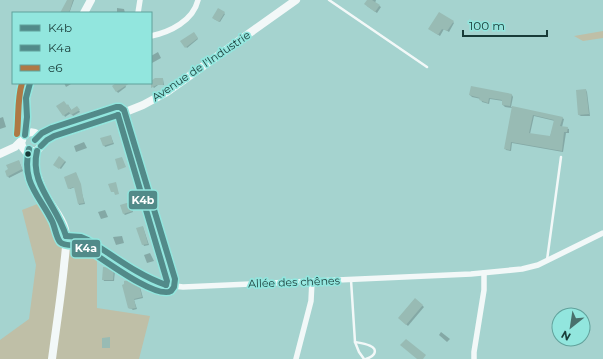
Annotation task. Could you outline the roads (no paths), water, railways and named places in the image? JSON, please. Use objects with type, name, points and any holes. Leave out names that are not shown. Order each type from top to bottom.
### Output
[{"type":"main road","points":[[84,12],[90,0]]},
{"type":"main road","name":"Avenue de l'Industrie","points":[[37,134],[46,137],[54,136],[118,115],[143,105],[167,92],[296,0]]},
{"type":"main road","points":[[30,84],[26,98],[27,117],[22,146],[27,151],[44,193],[60,216],[66,236],[60,308],[52,359]]},
{"type":"main road","points":[[27,117],[42,140],[34,159],[34,168]]},
{"type":"main road","points":[[3,153],[15,147],[30,132],[37,134]]},
{"type":"main road","name":"Avenue de l'Industrie","points":[[39,148],[47,140],[54,136]]},
{"type":"main road","points":[[3,153],[18,150],[27,151],[39,148]]},
{"type":"street","points":[[138,12],[140,0]]},
{"type":"street","points":[[152,36],[178,26],[191,13],[198,0]]},
{"type":"street","points":[[118,115],[167,280],[166,285]]},
{"type":"street","name":"Allée des chênes","points":[[66,236],[81,237],[88,240],[143,276],[166,285],[183,288],[522,269],[538,265],[603,233]]},
{"type":"street","points":[[474,359],[484,290],[484,272]]},
{"type":"street","points":[[296,359],[311,301],[312,281]]},
{"type":"lane","points":[[329,0],[427,67]]},
{"type":"lane","points":[[547,261],[561,157]]},
{"type":"lane","points":[[351,279],[355,342],[359,352],[365,359],[370,358],[374,354],[374,348],[368,344],[355,342]]}]
